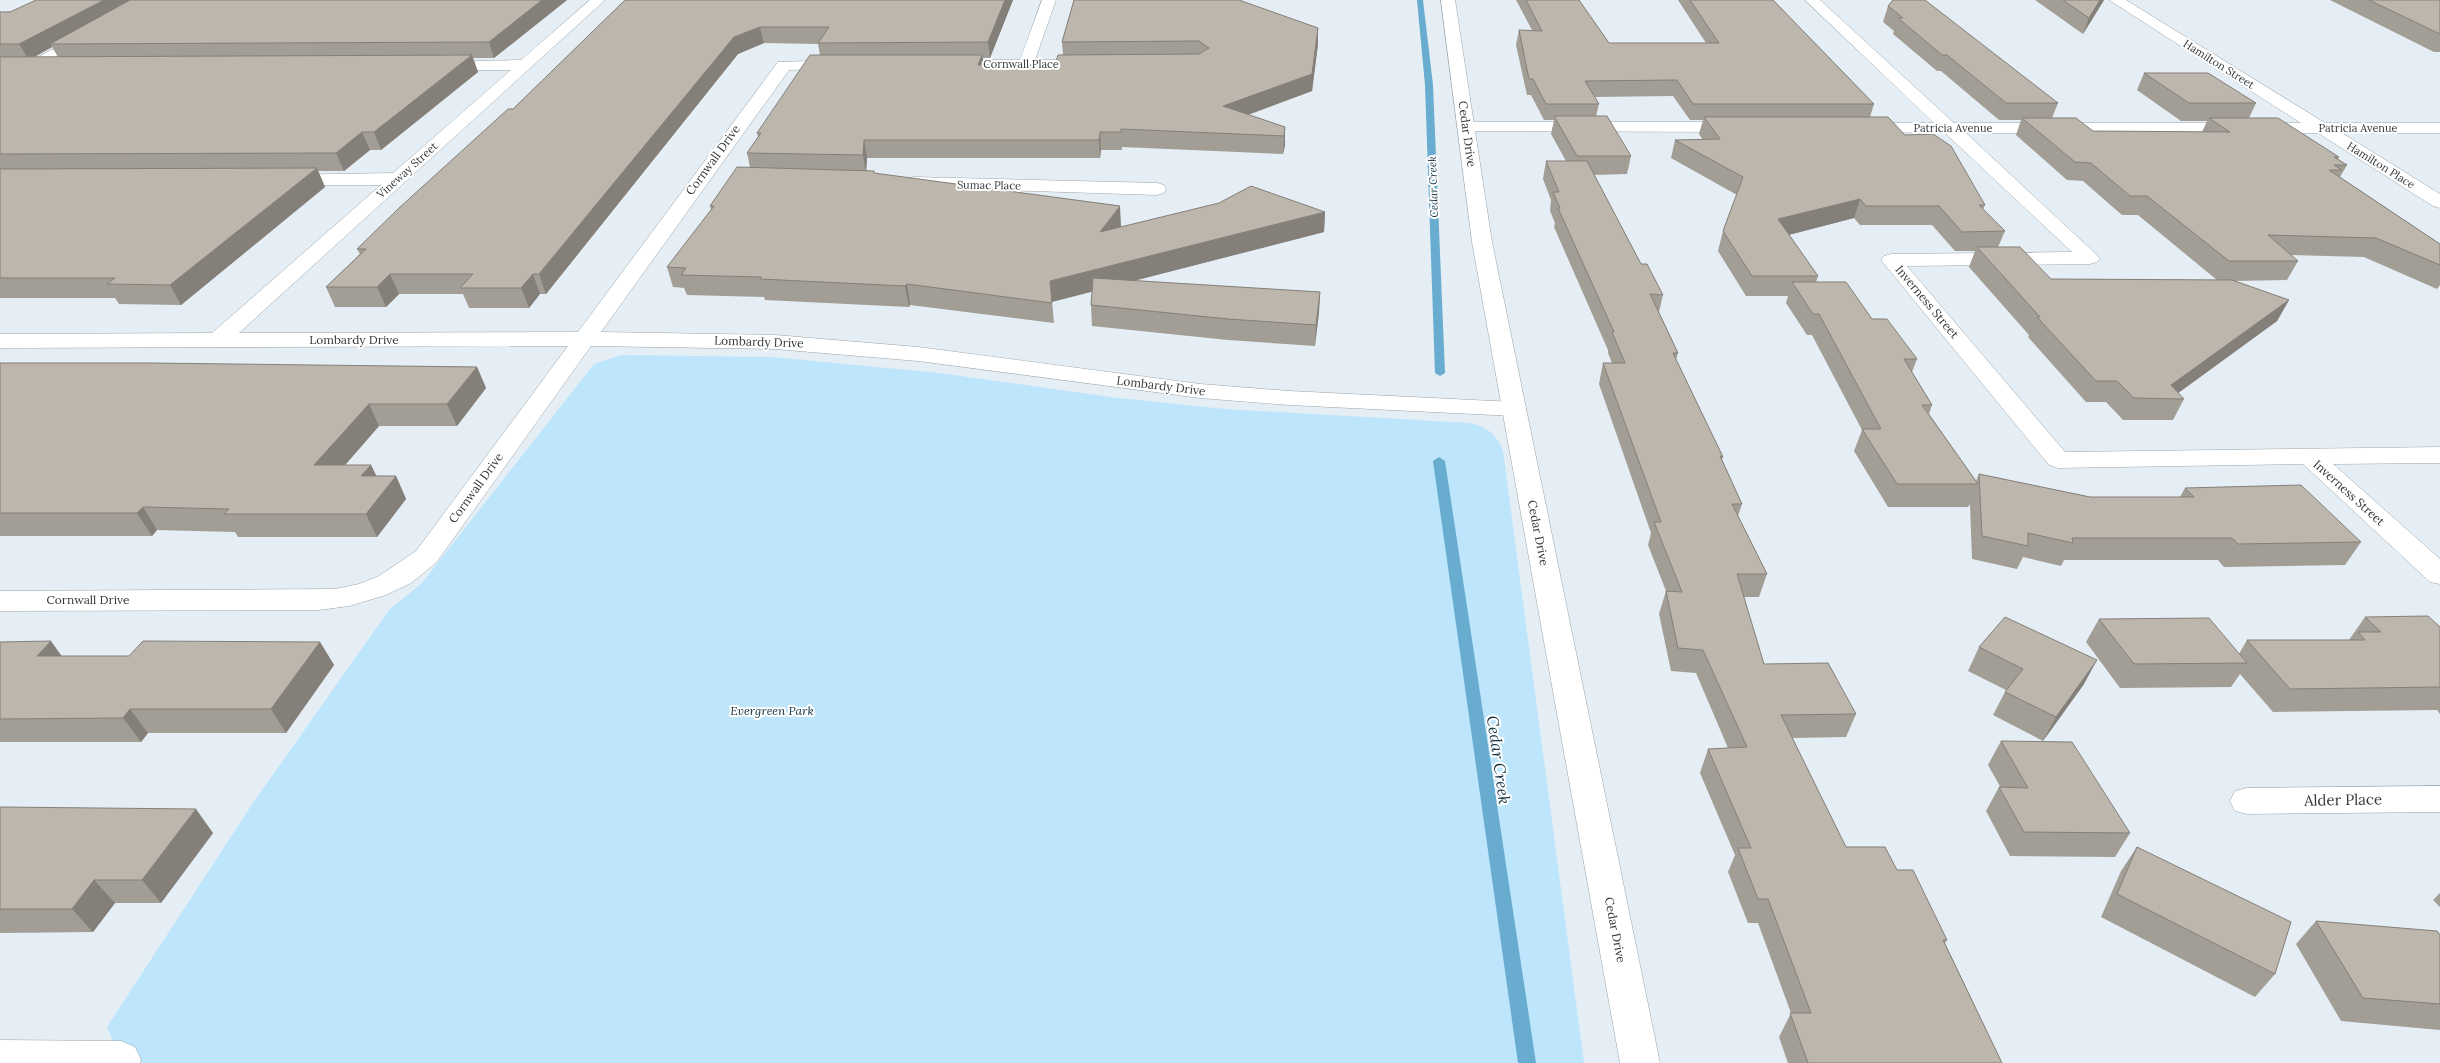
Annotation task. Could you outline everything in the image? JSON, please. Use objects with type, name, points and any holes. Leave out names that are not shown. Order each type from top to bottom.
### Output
[{"type":"street","points":[[61,67],[24,67],[156,0]]},
{"type":"street","name":"Vineway Street","points":[[217,341],[598,0]]},
{"type":"street","points":[[1026,64],[1049,0]]},
{"type":"street","name":"Cedar Drive","points":[[1448,0],[1482,242],[1640,1063]]},
{"type":"street","name":"Inverness Street","points":[[1812,0],[2090,258],[1891,260],[2058,460],[2310,457],[2440,575]]},
{"type":"street","name":"Hamilton Street","points":[[2116,0],[2323,128]]},
{"type":"street","name":"Cornwall Place","points":[[929,65],[1112,64]]},
{"type":"street","points":[[417,65],[525,65]]},
{"type":"street","name":"Cornwall Drive","points":[[0,601],[319,600],[350,597],[390,584],[409,572],[426,557],[585,339],[710,178],[784,66],[851,65]]},
{"type":"street","points":[[1466,127],[1754,127]]},
{"type":"street","name":"Patricia Avenue","points":[[1842,128],[2440,128]]},
{"type":"street","name":"Hamilton Place","points":[[2323,128],[2440,202]]},
{"type":"street","points":[[268,179],[396,179]]},
{"type":"street","name":"Sumac Place","points":[[899,182],[1157,189]]},
{"type":"street","name":"Lombardy Drive","points":[[0,341],[731,340],[820,345],[926,356],[1200,391],[1289,398],[1514,408]]},
{"type":"street","points":[[2310,457],[2440,455]]},
{"type":"street","name":"Alder Place","points":[[2247,801],[2440,799]]},
{"type":"street","points":[[0,1059],[121,1060],[119,1063]]},
{"type":"green space","name":"Evergreen Park","points":[[621,355],[772,357],[939,373],[1118,398],[1225,409],[1469,423],[1486,429],[1498,440],[1503,451],[1584,1063],[119,1063],[121,1060],[107,1027],[253,803],[389,610],[422,583],[594,364]]},
{"type":"building","points":[[36,0],[104,0],[19,44],[0,44],[0,12],[10,12]]},
{"type":"building","points":[[130,0],[542,0],[489,42],[50,44]]},
{"type":"building","points":[[625,0],[1005,0],[988,42],[818,43],[829,27],[760,27],[734,37],[539,274],[533,274],[521,288],[460,288],[473,274],[390,274],[377,287],[326,287],[366,249],[357,249],[399,208],[508,109],[513,109]]},
{"type":"building","points":[[1074,0],[1239,0],[1318,28],[1312,74],[1223,106],[1285,127],[1284,136],[1121,129],[1121,132],[1100,132],[1099,140],[864,140],[863,155],[747,153],[761,133],[757,133],[810,55],[982,55],[978,65],[1055,65],[1058,55],[1199,54],[1209,48],[1199,41],[1062,42]]},
{"type":"building","points":[[1526,0],[1579,0],[1609,43],[1719,43],[1690,0],[1773,0],[1874,104],[1693,104],[1677,80],[1585,81],[1599,104],[1546,104],[1533,79],[1529,79],[1519,30],[1542,31]]},
{"type":"building","points":[[1893,0],[1925,0],[2058,103],[2006,103],[1947,55],[1942,55],[1898,18],[1903,18],[1888,6]]},
{"type":"building","points":[[2063,0],[2100,0],[2089,18]]},
{"type":"building","points":[[2369,0],[2440,0],[2440,34]]},
{"type":"building","points":[[472,55],[374,132],[362,132],[336,153],[0,154],[0,57]]},
{"type":"building","points":[[2144,73],[2208,73],[2256,103],[2189,103]]},
{"type":"building","points":[[1554,116],[1607,116],[1631,156],[1577,156]]},
{"type":"building","points":[[1704,117],[1888,117],[1905,135],[1933,134],[1951,146],[1985,205],[1979,205],[2005,231],[1962,232],[1939,206],[1866,206],[1860,199],[1778,219],[1818,276],[1752,276],[1723,231],[1743,177],[1675,140],[1720,139]]},
{"type":"building","points":[[2022,118],[2076,118],[2093,131],[2230,132],[2209,118],[2278,118],[2339,157],[2334,157],[2347,165],[2334,165],[2342,170],[2329,170],[2440,244],[2440,265],[2376,238],[2268,235],[2298,261],[2229,261],[2147,196],[2130,196],[2091,163],[2075,162]]},
{"type":"building","points":[[1546,161],[1587,161],[1641,264],[1647,264],[1663,295],[1650,294],[1678,353],[1673,353],[1723,457],[1720,456],[1742,504],[1732,504],[1767,574],[1737,574],[1764,664],[1828,663],[1856,714],[1781,715],[1846,847],[1885,847],[1897,870],[1913,870],[1947,940],[1943,940],[2002,1063],[1808,1063],[1790,1013],[1811,1013],[1768,899],[1758,899],[1738,848],[1751,848],[1708,749],[1747,747],[1703,650],[1678,648],[1666,591],[1682,592],[1654,522],[1661,522],[1603,363],[1625,363],[1612,332],[1614,332],[1558,208],[1560,208],[1553,192],[1559,192]]},
{"type":"building","points":[[737,167],[874,171],[874,173],[1120,206],[1100,232],[1219,203],[1251,186],[1325,212],[1050,281],[1052,303],[907,284],[905,286],[760,279],[761,277],[681,275],[686,268],[667,267],[714,206],[710,206]]},
{"type":"building","points":[[317,168],[170,285],[107,284],[115,278],[0,278],[0,169]]},
{"type":"building","points":[[1977,247],[2020,247],[2051,279],[2232,280],[2289,300],[2171,385],[2184,399],[2134,398],[2117,381],[2096,381],[2037,317],[2040,317]]},
{"type":"building","points":[[1093,278],[1320,292],[1316,325],[1228,319],[1091,305]]},
{"type":"building","points":[[1792,282],[1846,282],[1872,319],[1887,319],[1917,359],[1904,359],[1932,405],[1922,405],[1978,484],[1897,484],[1862,429],[1881,429],[1819,314],[1813,314]]},
{"type":"building","points":[[0,363],[477,367],[447,404],[369,404],[314,465],[371,465],[361,476],[396,476],[366,514],[224,514],[229,509],[143,507],[137,513],[0,513]]},
{"type":"building","points":[[1979,474],[2090,497],[2194,497],[2185,488],[2301,485],[2361,542],[2238,544],[2232,538],[2072,538],[2073,543],[2028,533],[2028,546],[1982,536]]},
{"type":"building","points":[[2428,616],[2440,627],[2440,687],[2290,689],[2247,640],[2365,640],[2358,632],[2381,632],[2365,617]]},
{"type":"building","points":[[2005,617],[2097,660],[2056,717],[2005,692],[2023,669],[1979,647]]},
{"type":"building","points":[[2209,618],[2247,663],[2134,664],[2099,619]]},
{"type":"building","points":[[51,641],[37,656],[129,656],[143,641],[320,642],[271,709],[130,709],[123,718],[0,719],[0,642]]},
{"type":"building","points":[[2001,741],[2072,742],[2130,833],[2024,832],[1999,787],[2028,788]]},
{"type":"building","points":[[0,807],[196,809],[142,880],[94,880],[72,909],[0,909]]},
{"type":"building","points":[[2137,847],[2291,922],[2275,974],[2117,894]]},
{"type":"building","points":[[2316,921],[2437,931],[2440,935],[2440,1004],[2363,998]]},
{"type":"waterway","name":"Cedar Creek","points":[[1420,0],[1429,85],[1440,373]]},
{"type":"waterway","name":"Cedar Creek","points":[[1439,461],[1527,1063]]}]
